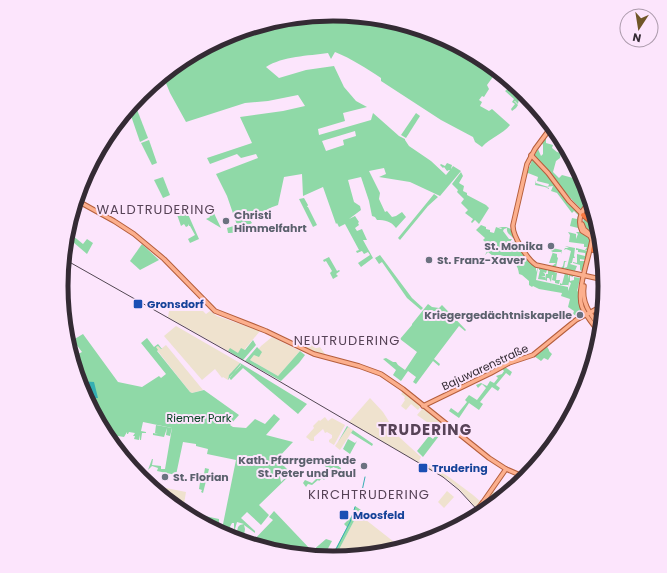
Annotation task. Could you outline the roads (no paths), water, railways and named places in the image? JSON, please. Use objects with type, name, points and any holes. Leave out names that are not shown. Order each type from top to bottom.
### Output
[{"type":"highway","points":[[584,214],[587,208]]},
{"type":"highway","points":[[584,214],[590,218]]},
{"type":"highway","points":[[584,214],[590,220]]},
{"type":"highway","points":[[593,250],[595,243]]},
{"type":"main road","points":[[549,132],[532,155],[525,177],[514,226],[515,233],[535,262],[599,278]]},
{"type":"main road","points":[[532,155],[548,170],[570,199],[584,214]]},
{"type":"main road","points":[[81,204],[128,229],[163,259],[216,312],[266,331],[314,354],[374,371],[395,382],[485,455],[506,470],[519,476]]},
{"type":"main road","points":[[585,275],[592,242],[592,235],[585,231],[582,227],[586,206]]},
{"type":"main road","points":[[592,242],[585,275],[583,294],[587,313],[596,324]]},
{"type":"main road","points":[[590,256],[593,250]]},
{"type":"main road","points":[[587,313],[598,307]]},
{"type":"main road","points":[[587,313],[598,308]]},
{"type":"main road","points":[[594,310],[592,319],[596,326]]},
{"type":"main road","name":"Bajuwarenstraße","points":[[424,406],[491,374],[508,364],[530,356],[587,313]]},
{"type":"main road","points":[[581,317],[592,319]]},
{"type":"main road","points":[[477,509],[506,470]]},
{"type":"waterway","points":[[362,491],[365,477]]},
{"type":"waterway","points":[[335,552],[350,522],[355,507]]},
{"type":"railway","points":[[69,262],[248,363],[443,477],[459,490],[477,509]]},
{"type":"place","name":"Christi Himmelfahrt","points":[[226,221]]},
{"type":"place","name":"St. Monika","points":[[551,246]]},
{"type":"place","name":"St. Franz-Xaver","points":[[429,260]]},
{"type":"place","name":"Gronsdorf","points":[[138,304]]},
{"type":"place","name":"Kriegergedächtniskapelle","points":[[580,315]]},
{"type":"place","name":"Kath. Pfarrgemeinde St. Peter und Paul","points":[[364,466]]},
{"type":"place","name":"Trudering","points":[[423,468]]},
{"type":"place","name":"St. Florian","points":[[165,477]]},
{"type":"place","name":"Moosfeld","points":[[344,515]]},
{"type":"district","name":"WALDTRUDERING","points":[[156,209]]},
{"type":"district","name":"NEUTRUDERING","points":[[347,340]]},
{"type":"district","name":"TRUDERING","points":[[425,430]]},
{"type":"district","name":"KIRCHTRUDERING","points":[[369,494]]},
{"type":"park label","name":"Riemer Park","points":[[199,418]]}]
